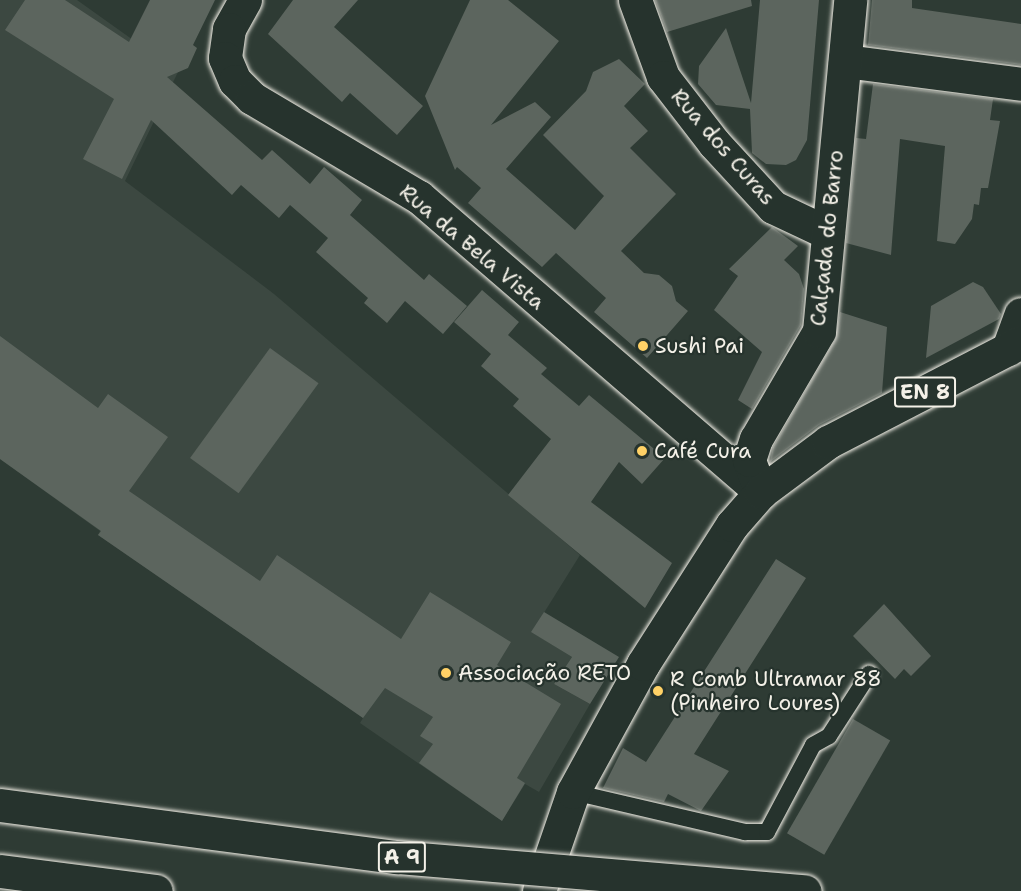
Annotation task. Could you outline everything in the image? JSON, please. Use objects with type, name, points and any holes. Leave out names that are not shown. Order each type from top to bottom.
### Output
[{"type":"main road","name":"Rua da Bela Vista","points":[[245,0],[230,28],[225,58],[235,81],[252,98],[419,197],[761,492]]},
{"type":"main road","name":"Rua dos Curas","points":[[634,0],[663,77],[714,143],[773,207],[828,233]]},
{"type":"main road","name":"Calçada do Barro","points":[[761,492],[749,460],[756,439],[819,332],[850,0]]},
{"type":"main road","points":[[845,61],[1021,84]]},
{"type":"main road","points":[[1015,345],[1021,314]]},
{"type":"main road","name":"EN 8","points":[[539,891],[573,792],[698,576],[732,525],[761,492],[828,442],[1015,345]]},
{"type":"main road","name":"A 9","points":[[0,805],[397,857],[805,891]]},
{"type":"main road","points":[[0,871],[156,891]]},
{"type":"lane","points":[[573,792],[745,832],[767,831],[813,745],[829,736],[869,674]]},
{"type":"shaded area","points":[[0,0],[77,0],[178,72],[125,181],[274,294],[580,555],[532,632],[572,657],[554,684],[590,704],[539,792],[525,784],[502,821],[360,723],[363,718],[98,535],[100,531],[0,459]]},
{"type":"building","points":[[25,0],[65,0],[129,42],[150,0],[215,0],[193,45],[197,48],[188,68],[167,77],[262,160],[272,150],[310,184],[324,167],[362,200],[350,215],[424,280],[429,274],[467,306],[443,334],[405,301],[387,323],[364,303],[368,298],[316,252],[328,238],[290,205],[279,218],[241,185],[232,195],[151,120],[122,179],[83,159],[114,99],[5,30]]},
{"type":"building","points":[[293,0],[358,0],[334,27],[423,106],[397,135],[350,93],[342,102],[268,34]]},
{"type":"building","points":[[470,0],[508,0],[559,41],[491,125],[535,102],[551,117],[506,169],[575,230],[604,196],[543,135],[586,91],[593,72],[619,59],[645,84],[624,106],[648,131],[630,148],[676,194],[621,251],[644,273],[659,275],[672,286],[676,301],[688,311],[647,358],[594,312],[606,298],[556,253],[542,267],[468,203],[481,188],[457,167],[455,170],[425,96]]},
{"type":"building","points":[[655,0],[751,0],[752,6],[667,32]]},
{"type":"building","points":[[760,0],[819,0],[807,140],[796,160],[786,165],[766,164],[752,153],[750,109],[716,105],[698,84],[699,66],[726,28],[751,103]]},
{"type":"building","points":[[872,0],[912,0],[912,8],[1021,24],[1021,65],[868,45]]},
{"type":"building","points":[[873,84],[993,99],[990,120],[1000,121],[988,188],[981,188],[979,205],[974,204],[972,219],[955,244],[937,241],[945,146],[900,139],[891,255],[846,243],[856,138],[866,139]]},
{"type":"building","points":[[772,227],[798,246],[784,260],[799,274],[804,289],[801,325],[752,409],[738,400],[762,352],[714,310],[738,276],[729,269]]},
{"type":"building","points":[[973,282],[983,287],[1001,314],[999,319],[926,358],[931,306]]},
{"type":"building","points":[[482,290],[519,322],[508,335],[547,368],[541,374],[579,406],[589,395],[665,458],[642,484],[619,462],[591,502],[672,563],[645,608],[508,495],[551,439],[513,406],[519,399],[481,366],[491,354],[454,322]]},
{"type":"building","points":[[840,312],[887,327],[882,393],[819,425],[770,462],[773,447],[835,340]]},
{"type":"building","points":[[0,336],[98,408],[108,394],[168,437],[129,491],[260,581],[277,555],[401,639],[430,592],[511,642],[497,665],[561,704],[517,778],[525,783],[502,821],[419,763],[433,744],[420,736],[433,717],[385,688],[363,718],[98,535],[101,531],[0,459]]},
{"type":"building","points":[[270,348],[319,383],[239,493],[190,458]]},
{"type":"building","points":[[776,559],[806,578],[694,754],[729,771],[701,811],[668,794],[664,802],[603,788],[623,748],[646,762]]},
{"type":"building","points":[[884,604],[931,656],[911,676],[904,669],[895,679],[853,636]]},
{"type":"building","points":[[544,612],[619,657],[590,704],[554,684],[572,657],[531,632]]},
{"type":"building","points":[[853,719],[890,740],[824,855],[787,833]]},
{"type":"place","name":"Sushi Pai","points":[[643,346]]},
{"type":"place","name":"Café Cura","points":[[642,451]]},
{"type":"place","name":"Associação RETO","points":[[446,673]]},
{"type":"place","name":"R Comb Ultramar 88 (Pinheiro Loures)","points":[[658,691]]}]
